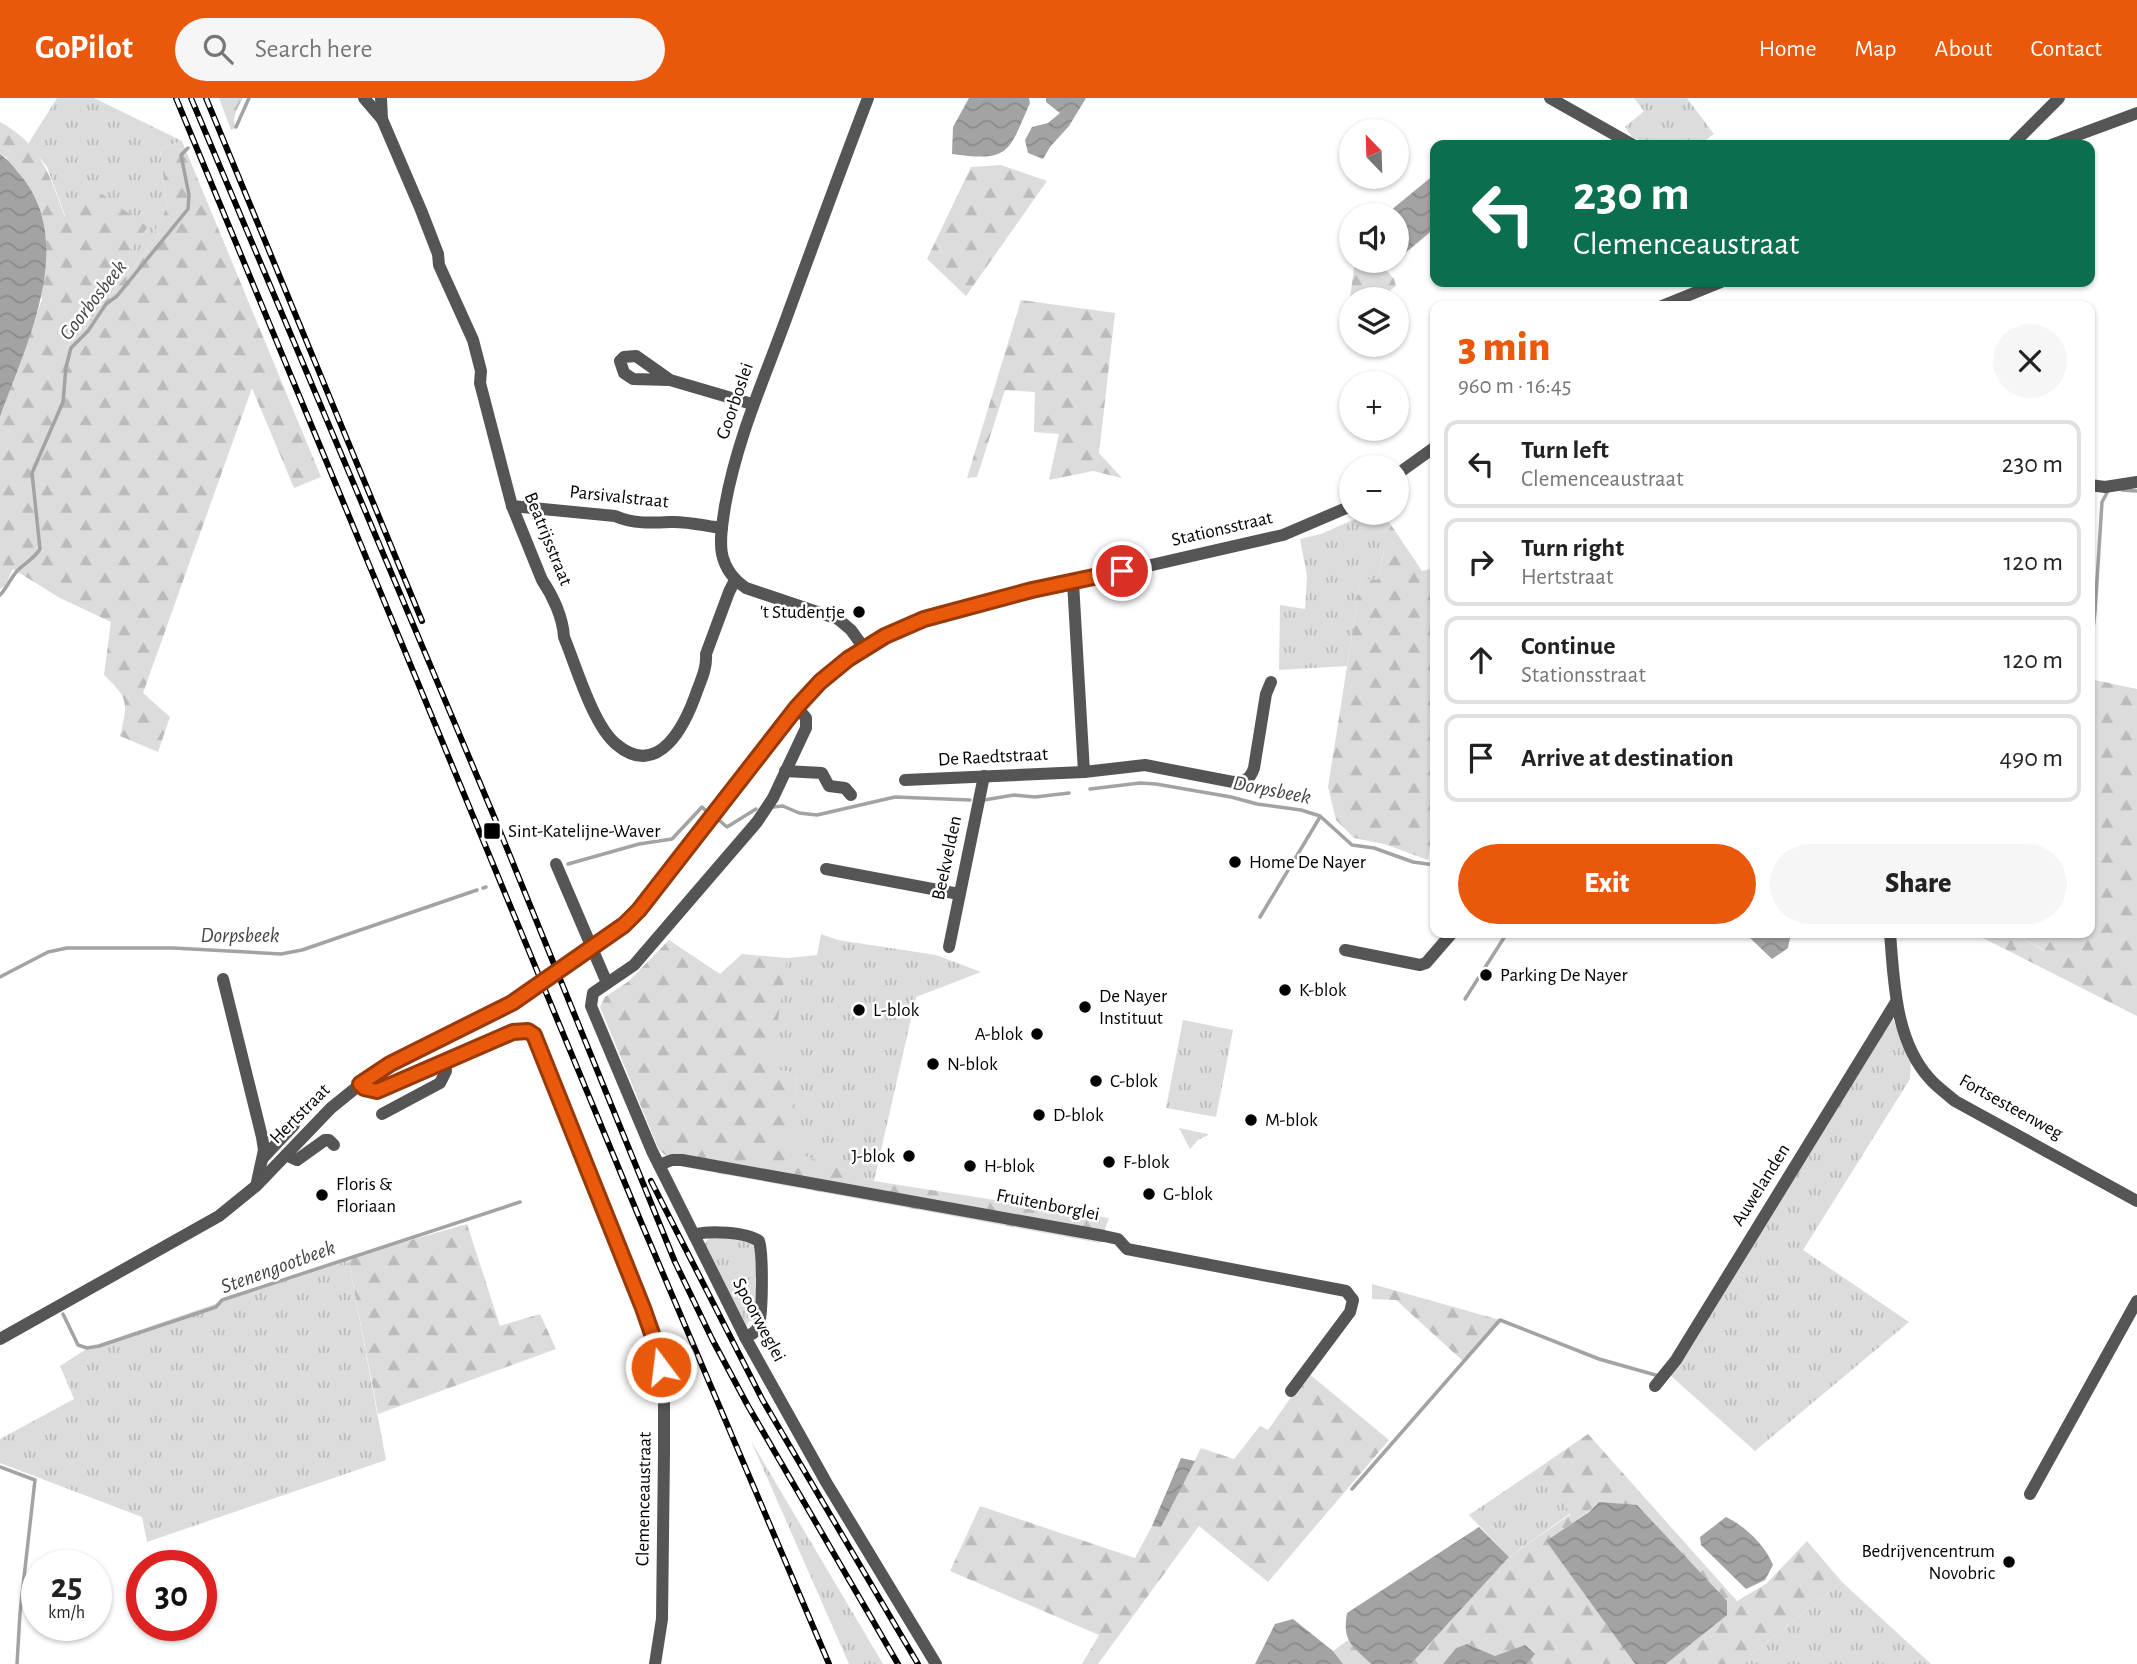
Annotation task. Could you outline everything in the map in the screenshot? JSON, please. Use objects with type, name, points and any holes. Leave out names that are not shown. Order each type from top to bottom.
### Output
[{"type":"street","name":"Beatrijsstraat","points":[[364,98],[382,119],[421,210],[438,254],[439,265],[472,340],[481,371],[480,383],[512,506],[564,626],[565,638],[596,717],[614,743],[632,753],[646,755],[668,746],[677,736],[689,715],[706,665],[706,654],[735,580]]},
{"type":"street","name":"Beatrijsstraat","points":[[381,98],[382,119]]},
{"type":"street","name":"Goorboslei","points":[[735,580],[722,552],[722,528],[729,484],[752,404],[868,98]]},
{"type":"street","points":[[1550,98],[1624,140]]},
{"type":"street","points":[[2017,140],[2059,98]]},
{"type":"street","points":[[2064,140],[2137,113]]},
{"type":"street","points":[[1674,301],[1709,287]]},
{"type":"street","points":[[670,380],[752,404]]},
{"type":"street","points":[[1409,466],[1430,451]]},
{"type":"street","points":[[2095,486],[2105,487],[2137,482]]},
{"type":"street","name":"Parsivalstraat","points":[[512,506],[615,516],[625,521],[660,524],[671,522],[722,528]]},
{"type":"street","name":"Stationsstraat","points":[[524,996],[603,940],[639,910],[797,707],[834,670],[864,648],[924,619],[1283,535],[1339,511]]},
{"type":"street","points":[[735,580],[746,588],[838,619],[851,630],[864,648]]},
{"type":"street","points":[[1073,582],[1084,772]]},
{"type":"street","name":"De Raedtstraat","points":[[905,780],[1084,772],[1145,765],[1245,782],[1254,768],[1266,694],[1271,682]]},
{"type":"street","points":[[556,864],[607,983],[634,965],[757,822],[773,798],[807,721],[797,707]]},
{"type":"street","points":[[785,771],[822,774],[829,786],[845,788],[851,795]]},
{"type":"street","name":"Beekvelden","points":[[949,947],[984,776]]},
{"type":"street","points":[[826,869],[960,894]]},
{"type":"street","points":[[1345,950],[1420,965],[1426,963],[1448,938]]},
{"type":"street","name":"Fortsesteenweg","points":[[1891,938],[1896,1002],[1915,1058],[1930,1080],[1955,1101],[2137,1200]]},
{"type":"street","name":"Hertstraat","points":[[223,979],[262,1137],[262,1158],[256,1186]]},
{"type":"street","name":"Spoorweglei","points":[[607,983],[593,993],[591,1006],[659,1165],[745,1337],[826,1482],[936,1664]]},
{"type":"street","name":"Hertstraat","points":[[0,1339],[219,1216],[256,1186],[331,1108],[360,1084],[390,1064],[524,996]]},
{"type":"street","name":"Auwelanden","points":[[1655,1386],[1676,1360],[1896,1002]]},
{"type":"street","name":"Clemenceaustraat","points":[[360,1084],[364,1088],[377,1091],[513,1032],[528,1031],[534,1035],[657,1348],[664,1386],[664,1439],[662,1619],[655,1664]]},
{"type":"street","points":[[382,1114],[440,1083],[446,1071],[445,1062]]},
{"type":"street","name":"Hertstraat","points":[[262,1158],[294,1125]]},
{"type":"street","points":[[286,1155],[297,1160],[325,1140],[334,1145]]},
{"type":"street","name":"Fruitenborglei","points":[[659,1165],[672,1160],[682,1160],[995,1215],[1118,1239],[1127,1250],[1346,1291],[1353,1300],[1350,1312],[1291,1391]]},
{"type":"street","points":[[694,1235],[706,1232],[727,1233],[759,1241],[762,1274],[759,1324],[754,1333],[745,1337]]},
{"type":"street","points":[[2030,1494],[2137,1301]]},
{"type":"green space","points":[[57,98],[94,98],[182,141],[160,149],[167,207],[155,231],[160,235],[60,356],[54,347],[148,227],[66,218],[47,167],[28,144]]},
{"type":"green space","points":[[219,98],[243,98],[235,116],[236,128],[231,130]]},
{"type":"green space","points":[[1634,98],[1687,98],[1714,134],[1706,140],[1639,140],[1632,137],[1625,127],[1644,111]]},
{"type":"green space","points":[[0,122],[35,151],[49,175],[65,217],[85,182],[148,227],[55,347],[60,356],[160,235],[155,231],[167,207],[160,149],[182,141],[321,477],[294,488],[252,388],[143,693],[170,717],[158,752],[120,736],[124,702],[118,690],[104,675],[111,622],[60,598],[13,569],[5,586],[0,589],[0,417],[42,299],[7,158],[0,154]]},
{"type":"green space","points":[[1001,165],[1047,181],[966,296],[927,259],[971,167]]},
{"type":"green space","points":[[1353,273],[1389,273],[1396,286],[1395,287],[1351,287]]},
{"type":"green space","points":[[1021,300],[1115,313],[1099,453],[1122,478],[1093,471],[1049,480],[1059,434],[1034,432],[1035,392],[1005,390],[977,477],[967,478]]},
{"type":"green space","points":[[1341,525],[1370,525],[1384,550],[1378,580],[1361,579],[1347,666],[1279,670],[1280,605],[1305,609],[1307,576],[1300,539]]},
{"type":"green space","points":[[1370,525],[1391,525],[1422,571],[1430,569],[1428,860],[1384,844],[1354,838],[1336,820],[1328,787],[1361,578],[1378,580],[1384,551]]},
{"type":"green space","points":[[2095,680],[2137,689],[2137,1016],[1983,938],[2023,938],[2044,951],[2053,938],[2095,938]]},
{"type":"green space","points":[[821,934],[838,940],[936,955],[981,972],[916,997],[874,1181],[790,1151],[797,1073],[770,1069],[774,964],[787,958],[817,955]]},
{"type":"green space","points":[[2023,938],[2053,938],[2045,951]]},
{"type":"green space","points":[[669,940],[720,974],[742,954],[787,958],[771,1069],[797,1073],[791,1151],[874,1181],[1109,1218],[1100,1243],[679,1166],[659,1150],[600,1007],[605,997],[629,981]]},
{"type":"green space","points":[[1892,1017],[1911,1062],[1910,1079],[1803,1250],[1909,1322],[1755,1451],[1670,1375],[1687,1354]]},
{"type":"green space","points":[[1183,1020],[1233,1030],[1216,1117],[1166,1108]]},
{"type":"green space","points":[[1179,1128],[1208,1135],[1198,1140],[1190,1149]]},
{"type":"green space","points":[[467,1224],[500,1326],[540,1314],[556,1349],[378,1414],[348,1258]]},
{"type":"green space","points":[[711,1237],[750,1242],[755,1247],[757,1305],[754,1310],[755,1319],[748,1322],[746,1329],[704,1243]]},
{"type":"green space","points":[[348,1258],[386,1460],[147,1542],[142,1517],[0,1463],[0,1439],[74,1399],[60,1366],[88,1348]]},
{"type":"green space","points":[[1372,1284],[1500,1320],[1464,1362],[1396,1300],[1372,1299]]},
{"type":"green space","points":[[1308,1373],[1389,1440],[1268,1582],[1199,1526],[1098,1664],[1082,1664],[1099,1635],[950,1571],[980,1506],[1135,1558],[1152,1526],[1161,1527],[1201,1448],[1234,1459],[1260,1426],[1268,1430]]},
{"type":"green space","points":[[1588,1434],[1737,1601],[1766,1584],[1807,1541],[1842,1582],[1739,1664],[1666,1664],[1726,1615],[1599,1502],[1546,1541],[1635,1664],[1527,1664],[1534,1654],[1495,1656],[1467,1644],[1456,1648],[1443,1664],[1411,1664],[1509,1557],[1571,1514],[1537,1469]]},
{"type":"green space","points":[[751,1441],[883,1664],[849,1664]]},
{"type":"green space","points":[[1537,1469],[1571,1513],[1509,1557],[1469,1515]]},
{"type":"green space","points":[[1842,1582],[1931,1664],[1739,1664]]},
{"type":"green space","points":[[1348,1640],[1371,1664],[1343,1664],[1333,1651]]},
{"type":"water","points":[[969,98],[1029,98],[1030,103],[1017,133],[1011,143],[996,155],[952,154],[953,127]]},
{"type":"water","points":[[1046,98],[1086,98],[1069,126],[1043,159],[1028,153],[1025,140],[1032,127],[1048,123],[1060,113],[1046,102]]},
{"type":"water","points":[[0,154],[22,177],[38,204],[45,234],[46,265],[32,328],[0,417]]},
{"type":"water","points":[[1430,178],[1430,232],[1409,250],[1409,203],[1400,203]]},
{"type":"water","points":[[1750,938],[1790,938],[1788,948],[1772,959]]},
{"type":"water","points":[[1181,1458],[1195,1461],[1161,1527],[1152,1526]]},
{"type":"water","points":[[1599,1502],[1637,1505],[1727,1601],[1727,1615],[1666,1664],[1635,1664],[1546,1541],[1589,1512]]},
{"type":"water","points":[[1726,1517],[1754,1537],[1773,1565],[1765,1580],[1746,1589],[1701,1545],[1700,1537]]},
{"type":"water","points":[[1479,1527],[1509,1557],[1411,1664],[1371,1664],[1347,1637],[1347,1613]]},
{"type":"water","points":[[1293,1619],[1333,1651],[1343,1664],[1255,1664],[1275,1624]]},
{"type":"water","points":[[1467,1644],[1495,1656],[1525,1645],[1535,1654],[1527,1664],[1443,1664],[1456,1648]]},
{"type":"waterway","name":"Goorbosbeek","points":[[236,127],[249,98]]},
{"type":"waterway","name":"Goorbosbeek","points":[[0,595],[21,567],[40,549],[32,473],[63,402],[66,367],[71,348],[188,209],[189,195],[181,155],[188,148]]},
{"type":"waterway","name":"Dorpsbeek","points":[[2122,490],[2137,491]]},
{"type":"waterway","name":"Dorpsbeek","points":[[2095,612],[2102,502],[2108,491]]},
{"type":"waterway","name":"Dorpsbeek","points":[[1090,789],[1140,783],[1156,784],[1301,810],[1320,816],[1352,845],[1374,848],[1413,862],[1430,864]]},
{"type":"waterway","name":"Dorpsbeek","points":[[984,800],[1014,795],[1035,797],[1069,793]]},
{"type":"waterway","name":"Dorpsbeek","points":[[773,807],[783,806],[799,813],[817,815],[895,797],[970,800]]},
{"type":"waterway","name":"Dorpsbeek","points":[[568,864],[639,844],[672,839],[702,807],[705,810]]},
{"type":"waterway","name":"Dorpsbeek","points":[[720,821],[727,827],[756,809]]},
{"type":"waterway","points":[[1260,917],[1320,817]]},
{"type":"waterway","name":"Dorpsbeek","points":[[0,977],[48,952],[67,948],[173,948],[281,954],[302,950],[477,890]]},
{"type":"waterway","points":[[1465,999],[1504,938]]},
{"type":"waterway","name":"Stenengootbeek","points":[[63,1314],[78,1345],[87,1348],[99,1346],[216,1307],[222,1300],[520,1202]]},
{"type":"waterway","points":[[1352,1489],[1500,1320],[1599,1359],[1659,1376]]},
{"type":"waterway","name":"Stenengootbeek","points":[[0,1467],[35,1480],[17,1664]]},
{"type":"railway","points":[[176,98],[641,1222],[829,1664]]},
{"type":"railway","points":[[191,98],[493,814],[675,1262],[748,1406],[898,1664]]},
{"type":"railway","points":[[206,98],[422,621]]},
{"type":"railway","points":[[651,1181],[762,1399],[918,1664]]},
{"type":"place","name":"'t Studentje","points":[[859,612]]},
{"type":"place","name":"Sint-Katelijne-Waver","points":[[492,831]]},
{"type":"place","name":"Home De Nayer","points":[[1235,862]]},
{"type":"place","name":"Parking De Nayer","points":[[1486,975]]},
{"type":"place","name":"K-blok","points":[[1285,990]]},
{"type":"place","name":"De Nayer Instituut","points":[[1085,1007]]},
{"type":"place","name":"L-blok","points":[[859,1010]]},
{"type":"place","name":"A-blok","points":[[1037,1034]]},
{"type":"place","name":"N-blok","points":[[933,1064]]},
{"type":"place","name":"C-blok","points":[[1096,1081]]},
{"type":"place","name":"D-blok","points":[[1039,1115]]},
{"type":"place","name":"M-blok","points":[[1251,1120]]},
{"type":"place","name":"J-blok","points":[[909,1156]]},
{"type":"place","name":"F-blok","points":[[1109,1162]]},
{"type":"place","name":"H-blok","points":[[970,1166]]},
{"type":"place","name":"G-blok","points":[[1149,1194]]},
{"type":"place","name":"Floris & Floriaan","points":[[322,1195]]},
{"type":"place","name":"Bedrijvencentrum Novobric","points":[[2009,1562]]},
{"type":"route","points":[[661,1367],[643,1308],[534,1035],[528,1031],[513,1032],[377,1091],[364,1088],[360,1084],[410,1053],[524,996],[624,925],[639,910],[797,707],[834,670],[864,648],[924,619],[1032,590],[1122,571]]}]
